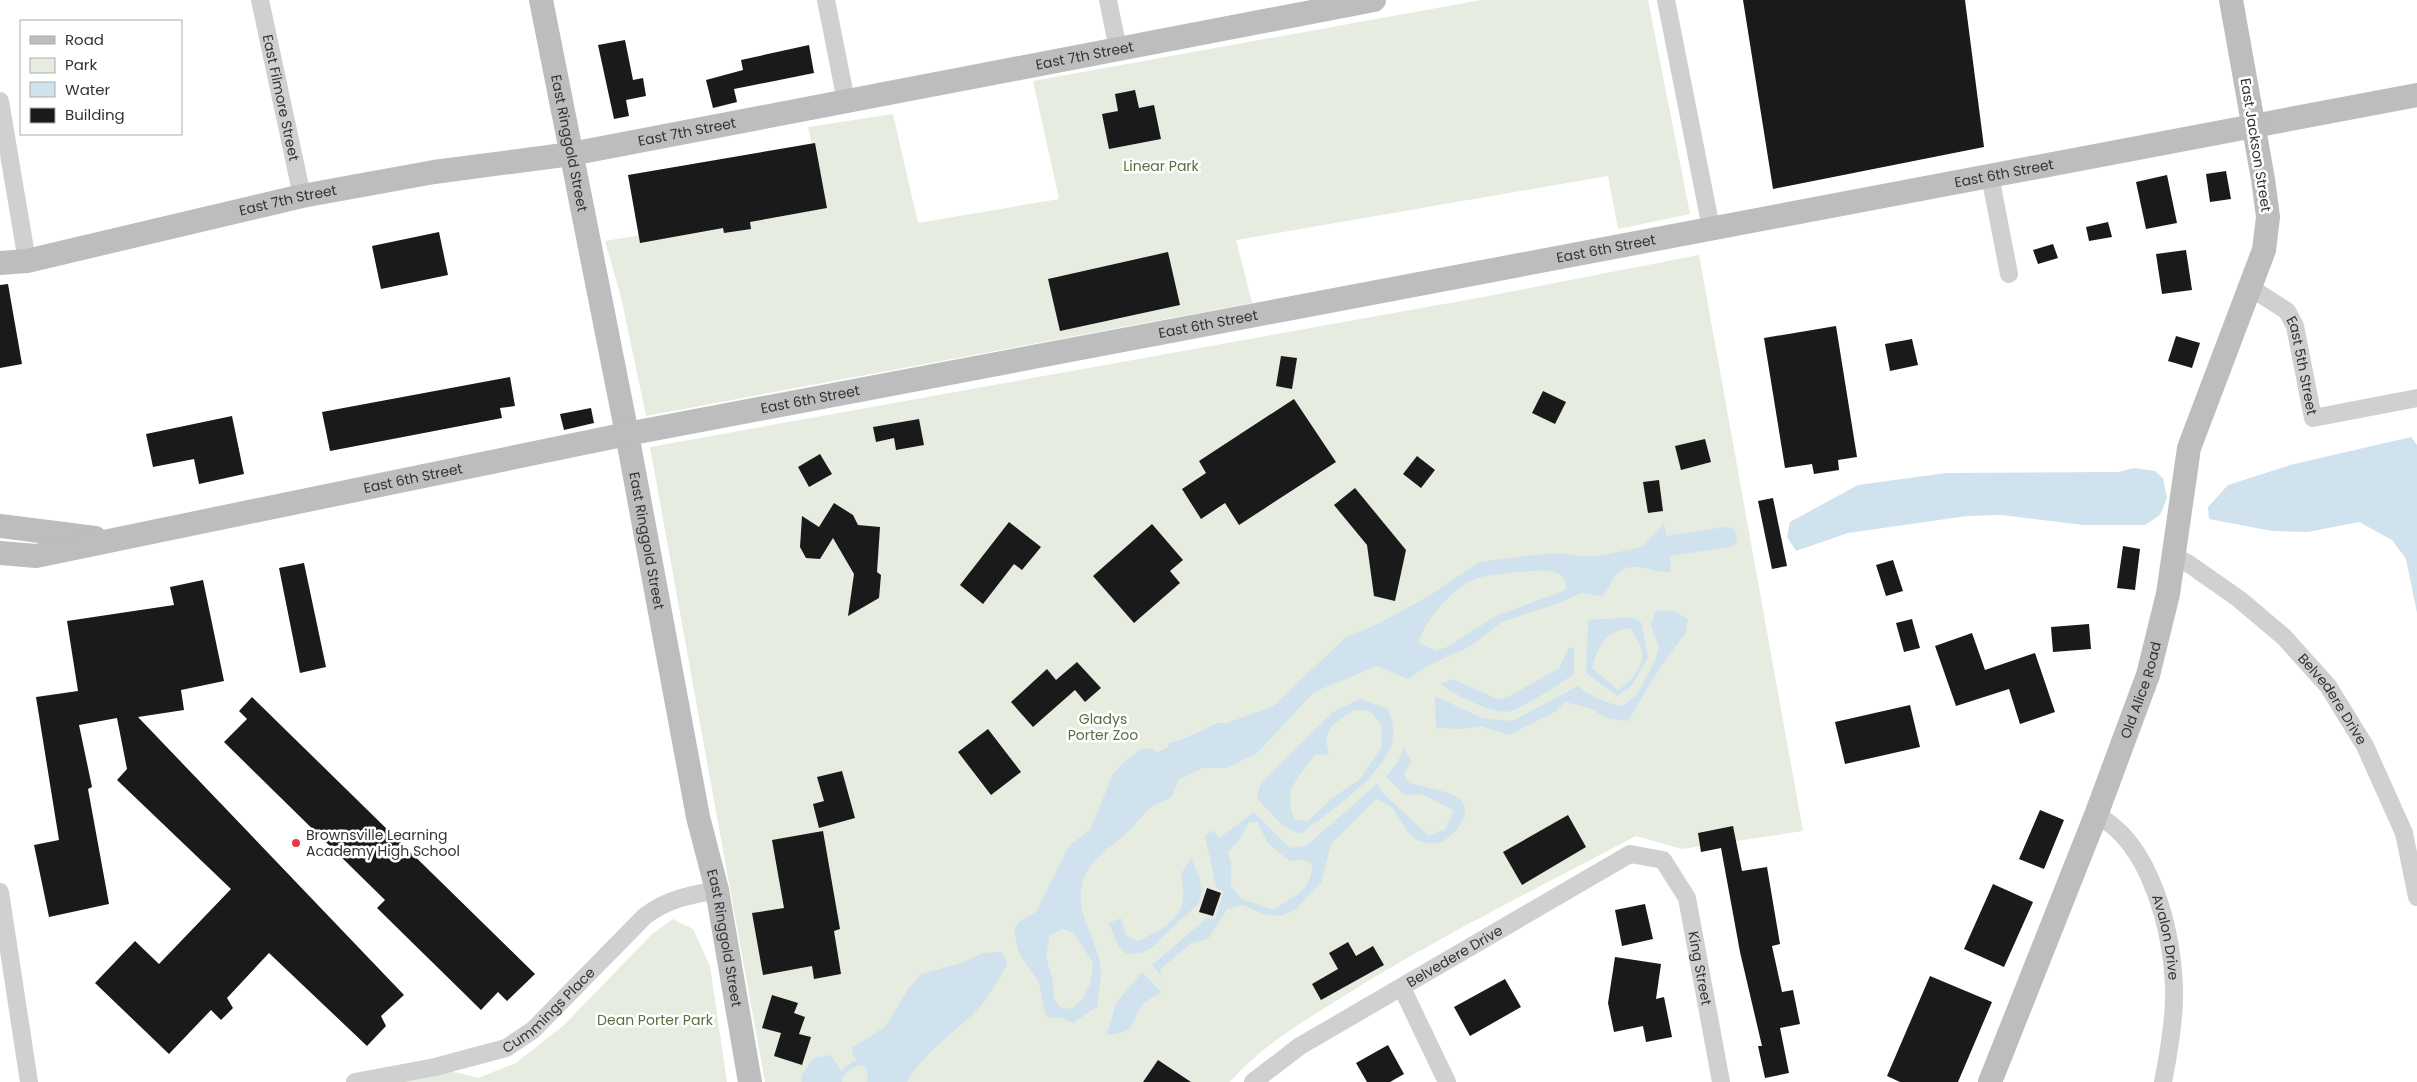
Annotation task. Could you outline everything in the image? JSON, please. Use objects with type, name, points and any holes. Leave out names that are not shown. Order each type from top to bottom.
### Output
[{"type":"main road","name":"East Ringgold Street","points":[[541,0],[627,434],[698,817],[717,890],[750,1082]]},
{"type":"main road","name":"East 7th Street","points":[[0,263],[27,260],[302,196],[434,172],[571,154],[1374,0]]},
{"type":"main road","name":"East Jackson Street","points":[[2231,0],[2268,218],[2264,250],[2251,288]]},
{"type":"main road","name":"East 6th Street","points":[[0,553],[36,556],[627,434],[2417,94]]},
{"type":"main road","name":"Old Alice Road","points":[[1990,1082],[2096,815],[2148,675],[2159,634],[2174,556],[2189,448],[2251,288]]},
{"type":"main road","points":[[0,526],[113,540]]},
{"type":"street","name":"East Filmore Street","points":[[260,0],[302,196]]},
{"type":"street","points":[[826,0],[846,101]]},
{"type":"street","points":[[1108,0],[1118,49]]},
{"type":"street","points":[[1666,0],[1711,228]]},
{"type":"street","points":[[0,101],[27,260]]},
{"type":"street","points":[[1990,176],[2009,274]]},
{"type":"street","name":"East 5th Street","points":[[2251,288],[2287,310],[2295,326],[2313,418],[2417,398]]},
{"type":"street","name":"Belvedere Drive","points":[[2174,556],[2189,564],[2239,599],[2284,637],[2328,686],[2365,746],[2404,833],[2417,896]]},
{"type":"street","name":"Avalon Drive","points":[[2096,815],[2111,822],[2134,849],[2151,882],[2167,927],[2174,988],[2168,1055],[2163,1082]]},
{"type":"street","name":"Belvedere Drive","points":[[1253,1082],[1300,1046],[1630,854],[1663,860]]},
{"type":"street","name":"King Street","points":[[1663,860],[1687,898],[1721,1082]]},
{"type":"street","name":"Cummings Place","points":[[355,1082],[434,1068],[506,1048],[533,1030],[645,916],[658,906],[675,898],[717,890]]},
{"type":"street","points":[[0,892],[29,1082]]},
{"type":"street","points":[[1402,988],[1447,1082]]},
{"type":"green space","name":"Linear Park","points":[[1481,0],[1648,0],[1690,214],[1618,229],[1608,176],[1236,240],[1252,303],[646,416],[621,297],[605,241],[826,204],[808,127],[893,114],[918,223],[1059,199],[1033,81]]},
{"type":"green space","name":"Gladys Porter Zoo","points":[[1699,255],[1803,831],[1682,849],[1636,836],[1489,913],[1380,974],[1284,1034],[1256,1056],[1230,1082],[765,1082],[650,447],[1483,297]]},
{"type":"green space","name":"Dean Porter Park","points":[[673,919],[693,929],[710,966],[727,1082],[355,1082],[435,1067],[478,1078],[516,1063],[564,1025],[652,934]]},
{"type":"water","points":[[2411,437],[2417,445],[2417,613],[2406,559],[2392,540],[2359,522],[2308,532],[2272,531],[2209,519],[2208,507],[2228,485],[2290,465]]},
{"type":"water","points":[[2134,468],[2155,471],[2163,478],[2167,498],[2160,515],[2145,525],[2083,525],[2001,515],[1967,516],[1848,533],[1796,551],[1787,537],[1790,522],[1858,485],[1946,473],[2118,472]]},
{"type":"water","points":[[1664,523],[1671,562],[1670,572],[1635,567],[1623,570],[1617,574],[1601,596],[1581,593],[1562,602],[1502,622],[1469,647],[1429,665],[1408,679],[1377,666],[1314,692],[1257,753],[1227,768],[1209,768],[1182,763],[1168,744],[1272,707],[1345,638],[1380,623],[1432,594],[1479,562],[1551,553],[1594,557],[1642,547]],"holes":[[[1549,571],[1560,574],[1565,583],[1566,590],[1496,616],[1447,647],[1436,651],[1418,642],[1427,623],[1441,605],[1466,584],[1488,575]]]},
{"type":"water","points":[[1672,610],[1688,619],[1686,632],[1659,669],[1628,721],[1606,718],[1590,708],[1565,702],[1555,712],[1509,735],[1481,726],[1463,729],[1436,728],[1435,696],[1482,718],[1513,721],[1578,686],[1599,699],[1622,706],[1636,696],[1654,663],[1659,647],[1651,626],[1655,611]]},
{"type":"water","points":[[1632,617],[1641,622],[1648,657],[1631,687],[1617,696],[1586,673],[1588,620]],"holes":[[[1631,628],[1641,648],[1642,659],[1635,675],[1618,690],[1592,668],[1597,652],[1604,640],[1614,633]]]},
{"type":"water","points":[[1569,647],[1574,648],[1574,674],[1511,711],[1504,712],[1485,707],[1464,698],[1440,684],[1452,679],[1498,699],[1510,696],[1559,668]]},
{"type":"water","points":[[1360,699],[1388,709],[1393,726],[1392,743],[1385,758],[1360,787],[1302,833],[1296,832],[1283,825],[1257,798],[1261,783],[1333,712]],"holes":[[[1355,710],[1370,711],[1381,724],[1382,747],[1360,779],[1331,799],[1308,821],[1295,820],[1290,801],[1293,785],[1315,754],[1329,755],[1327,739],[1331,728],[1335,723]]]},
{"type":"water","points":[[1404,747],[1411,762],[1404,773],[1409,783],[1444,791],[1460,799],[1464,805],[1464,818],[1450,837],[1436,843],[1416,840],[1394,810],[1376,799],[1331,844],[1321,883],[1296,909],[1281,916],[1262,914],[1243,905],[1227,909],[1208,939],[1191,943],[1163,967],[1160,971],[1166,980],[1152,965],[1207,918],[1215,919],[1224,892],[1216,886],[1205,836],[1214,830],[1219,838],[1254,812],[1290,848],[1306,846],[1377,784],[1383,793],[1429,836],[1446,829],[1453,810],[1422,794],[1405,795],[1386,777],[1398,761]],"holes":[[[1249,822],[1257,822],[1268,843],[1290,861],[1303,859],[1312,864],[1309,881],[1305,887],[1274,910],[1242,899],[1231,886],[1231,864],[1228,852],[1239,840]]]},
{"type":"water","points":[[1150,748],[1156,752],[1178,778],[1176,787],[1171,797],[1149,809],[1131,829],[1100,855],[1087,871],[1083,880],[1081,900],[1082,909],[1100,964],[1098,1006],[1073,1023],[1060,1017],[1050,1018],[1045,1014],[1039,982],[1019,953],[1014,931],[1018,923],[1036,912],[1069,846],[1090,830],[1113,774],[1126,760],[1140,750]],"holes":[[[1063,929],[1074,933],[1093,963],[1090,984],[1082,1000],[1071,1009],[1060,1007],[1054,999],[1053,981],[1046,957],[1050,935]]]},
{"type":"water","points":[[1191,858],[1199,876],[1202,890],[1199,903],[1152,947],[1142,953],[1127,954],[1118,946],[1109,923],[1121,918],[1126,936],[1139,941],[1170,923],[1180,909],[1183,900],[1181,874]]},
{"type":"water","points":[[1002,952],[1007,965],[984,1002],[921,1062],[907,1082],[867,1082],[868,1071],[853,1055],[852,1048],[886,1026],[909,988],[921,974],[962,963],[983,953]]},
{"type":"water","points":[[1142,972],[1161,992],[1143,1005],[1128,1030],[1107,1035],[1116,1003]]},
{"type":"water","points":[[831,1055],[842,1072],[842,1082],[802,1082],[801,1076],[814,1058]]},
{"type":"building","points":[[1743,0],[1965,0],[1984,147],[1773,189]]},
{"type":"building","points":[[625,40],[633,80],[643,78],[646,96],[626,100],[629,116],[614,119],[598,45]]},
{"type":"building","points":[[809,45],[814,73],[734,89],[737,102],[713,108],[706,80],[743,70],[741,60]]},
{"type":"building","points":[[1135,90],[1139,108],[1154,105],[1161,139],[1109,149],[1102,114],[1118,111],[1115,94]]},
{"type":"building","points":[[815,143],[827,208],[750,222],[751,229],[724,233],[723,228],[640,243],[628,175]]},
{"type":"building","points":[[2226,171],[2231,199],[2210,202],[2206,174]]},
{"type":"building","points":[[2167,175],[2177,223],[2146,229],[2136,182]]},
{"type":"building","points":[[2108,222],[2112,237],[2089,241],[2086,227]]},
{"type":"building","points":[[439,232],[448,275],[381,289],[372,246]]},
{"type":"building","points":[[2053,244],[2058,258],[2038,264],[2033,250]]},
{"type":"building","points":[[2186,250],[2192,290],[2162,294],[2156,254]]},
{"type":"building","points":[[1168,252],[1180,305],[1060,331],[1048,279]]},
{"type":"building","points":[[8,284],[22,364],[0,368],[0,285]]},
{"type":"building","points":[[1836,326],[1857,457],[1838,460],[1839,470],[1814,474],[1812,464],[1785,468],[1764,338]]},
{"type":"building","points":[[2176,336],[2200,343],[2192,368],[2168,361]]},
{"type":"building","points":[[1912,339],[1918,365],[1890,371],[1885,344]]},
{"type":"building","points":[[1281,356],[1297,358],[1292,389],[1276,386]]},
{"type":"building","points":[[510,377],[515,406],[500,408],[502,418],[330,451],[322,412]]},
{"type":"building","points":[[1543,391],[1566,402],[1555,424],[1532,413]]},
{"type":"building","points":[[1294,399],[1336,462],[1239,525],[1225,503],[1201,519],[1182,489],[1206,473],[1199,461]]},
{"type":"building","points":[[591,408],[594,423],[564,430],[560,414]]},
{"type":"building","points":[[232,416],[244,474],[199,484],[194,459],[153,467],[146,434]]},
{"type":"building","points":[[919,419],[924,445],[896,450],[894,438],[876,442],[873,427]]},
{"type":"building","points":[[1705,439],[1711,462],[1681,470],[1675,446]]},
{"type":"building","points":[[820,454],[832,474],[809,487],[798,467]]},
{"type":"building","points":[[1417,456],[1435,470],[1421,488],[1403,474]]},
{"type":"building","points":[[1659,480],[1663,511],[1648,513],[1643,482]]},
{"type":"building","points":[[1355,488],[1406,550],[1395,601],[1374,596],[1367,545],[1334,505]]},
{"type":"building","points":[[1773,498],[1787,566],[1772,569],[1758,501]]},
{"type":"building","points":[[834,503],[853,515],[858,525],[880,527],[877,572],[881,575],[879,598],[848,616],[854,574],[833,538],[820,559],[806,558],[800,547],[802,516],[819,527]]},
{"type":"building","points":[[1009,522],[1041,547],[1022,570],[1014,564],[983,604],[960,585]]},
{"type":"building","points":[[1152,524],[1183,560],[1170,571],[1180,583],[1134,623],[1093,576]]},
{"type":"building","points":[[2123,546],[2140,549],[2135,590],[2117,588]]},
{"type":"building","points":[[1893,560],[1903,591],[1886,596],[1876,565]]},
{"type":"building","points":[[304,563],[326,667],[300,673],[279,568]]},
{"type":"building","points":[[203,580],[224,681],[181,690],[184,710],[138,717],[404,995],[381,1016],[386,1026],[367,1046],[269,953],[227,998],[233,1008],[221,1020],[211,1010],[169,1054],[95,983],[135,941],[159,964],[231,889],[117,780],[127,769],[117,718],[79,725],[92,787],[88,789],[109,904],[49,917],[34,845],[59,840],[36,697],[78,691],[67,621],[174,605],[170,587]]},
{"type":"building","points":[[1912,619],[1920,648],[1904,652],[1896,623]]},
{"type":"building","points":[[2089,624],[2091,649],[2053,652],[2051,627]]},
{"type":"building","points":[[1972,633],[1985,670],[2035,653],[2055,712],[2020,724],[2009,689],[1956,706],[1935,646]]},
{"type":"building","points":[[1077,662],[1101,688],[1085,702],[1075,690],[1033,727],[1011,702],[1047,669],[1056,680]]},
{"type":"building","points":[[252,697],[535,974],[507,1001],[498,992],[481,1010],[377,908],[385,900],[224,742],[247,719],[239,711]]},
{"type":"building","points":[[1910,705],[1920,747],[1845,764],[1835,722]]},
{"type":"building","points":[[988,729],[1021,772],[991,795],[958,752]]},
{"type":"building","points":[[842,771],[855,818],[819,828],[813,804],[824,801],[817,777]]},
{"type":"building","points":[[2040,810],[2064,820],[2044,869],[2019,859]]},
{"type":"building","points":[[1568,815],[1586,847],[1522,885],[1503,852]]},
{"type":"building","points":[[1733,826],[1742,871],[1767,867],[1780,944],[1772,946],[1782,992],[1793,990],[1800,1024],[1780,1028],[1789,1073],[1765,1078],[1758,1046],[1762,1046],[1740,952],[1721,848],[1701,852],[1698,833]]},
{"type":"building","points":[[823,831],[840,929],[834,931],[841,974],[814,979],[812,966],[763,975],[752,913],[784,908],[772,840]]},
{"type":"building","points":[[1993,884],[2033,902],[2004,967],[1964,949]]},
{"type":"building","points":[[1207,888],[1221,893],[1213,916],[1199,912]]},
{"type":"building","points":[[1645,904],[1653,939],[1622,946],[1615,910]]},
{"type":"building","points":[[1348,942],[1356,956],[1373,946],[1384,965],[1321,1000],[1312,984],[1338,969],[1329,953]]},
{"type":"building","points":[[1615,957],[1661,964],[1656,999],[1664,997],[1672,1037],[1646,1042],[1643,1026],[1614,1032],[1608,1003]]},
{"type":"building","points":[[1930,976],[1992,1002],[1958,1082],[1900,1082],[1887,1076]]},
{"type":"building","points":[[1505,979],[1521,1007],[1470,1036],[1454,1007]]},
{"type":"building","points":[[772,995],[798,1003],[794,1013],[805,1017],[799,1034],[811,1037],[802,1065],[774,1056],[781,1033],[762,1028]]},
{"type":"building","points":[[1388,1045],[1404,1074],[1390,1082],[1367,1082],[1356,1063]]},
{"type":"building","points":[[1158,1060],[1191,1082],[1143,1082]]},
{"type":"waterway","points":[[1668,546],[1727,537]]},
{"type":"waterway","points":[[1134,796],[1168,766],[1221,740]]},
{"type":"waterway","points":[[837,1082],[849,1067],[867,1061]]},
{"type":"place","name":"Brownsville Learning Academy High School","points":[[296,843]]}]
